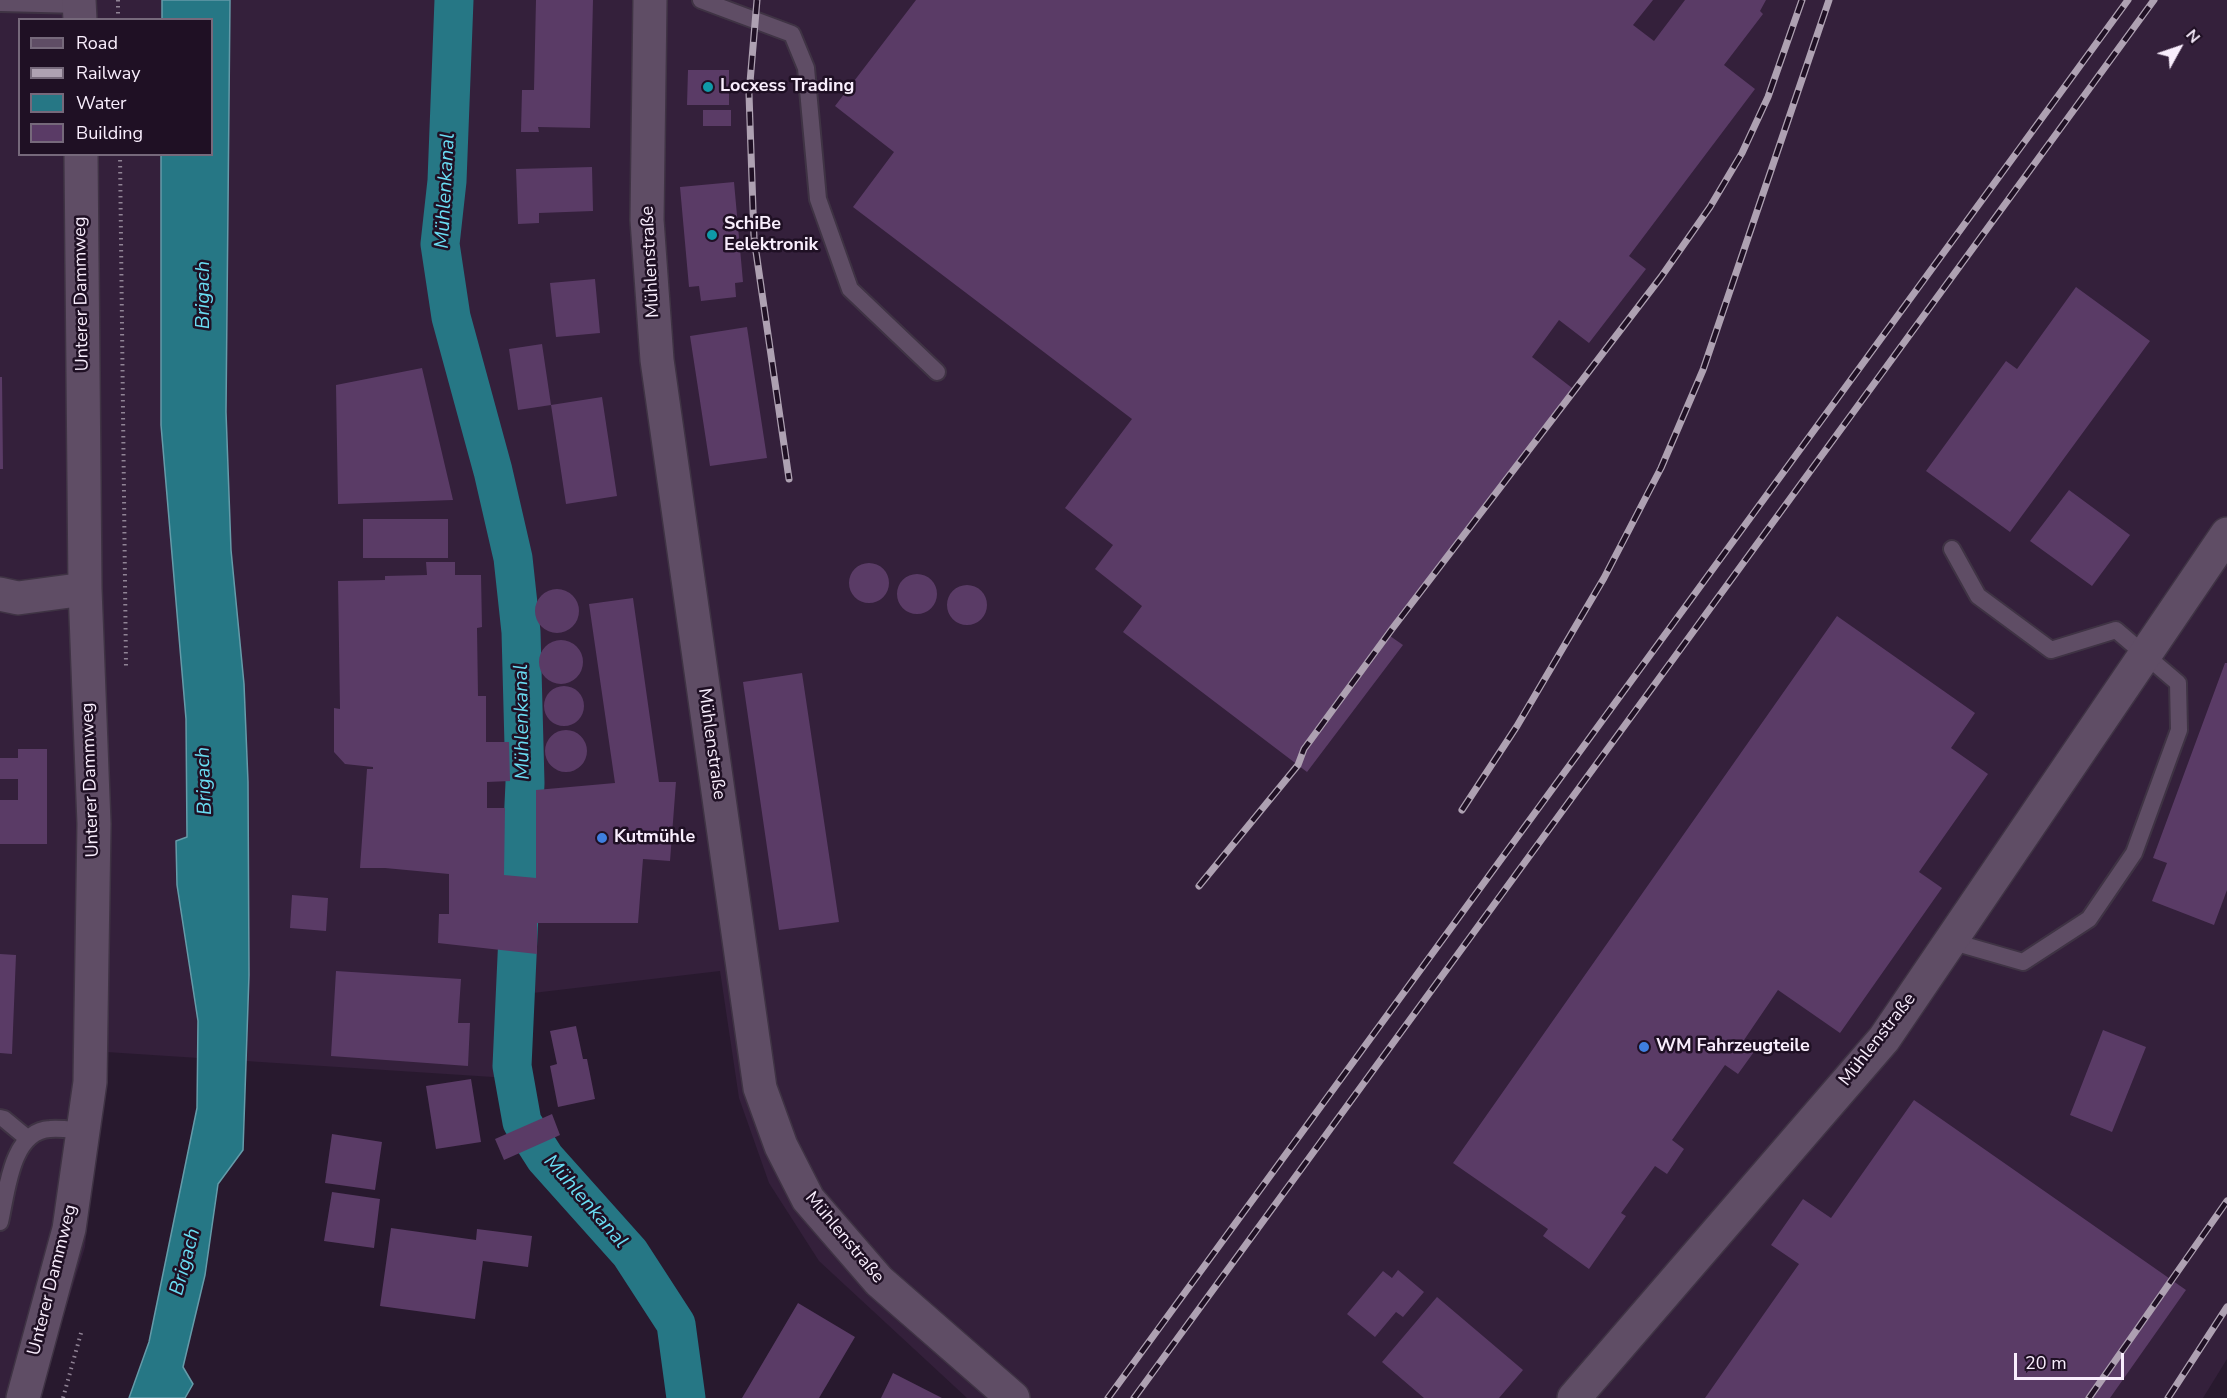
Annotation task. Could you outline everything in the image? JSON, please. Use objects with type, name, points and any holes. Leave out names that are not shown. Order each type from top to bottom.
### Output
[{"type":"street","name":"Mühlenstraße","points":[[650,0],[647,220],[657,360],[760,1088],[780,1146],[808,1199],[879,1281],[1009,1396]]},
{"type":"street","name":"Unterer Dammweg","points":[[23,1398],[69,1229],[90,1082],[94,824],[85,589],[81,156]]},
{"type":"street","name":"Mühlenstraße","points":[[1574,1398],[1884,1039],[2227,534]]},
{"type":"street","points":[[0,594],[18,598],[85,589]]},
{"type":"lane","points":[[701,0],[792,34],[806,68],[818,200],[850,289],[937,372]]},
{"type":"lane","points":[[0,3],[80,8]]},
{"type":"lane","points":[[1950,941],[2023,962],[2089,920],[2134,853],[2179,730],[2178,683],[2145,653],[2116,630],[2051,650],[1978,596],[1952,549]]},
{"type":"lane","points":[[0,1118],[27,1138]]},
{"type":"lane","points":[[0,1222],[14,1159],[27,1138],[48,1129],[83,1131]]},
{"type":"path","points":[[118,0],[118,18]]},
{"type":"shaded area","points":[[0,0],[2227,0],[2227,1359],[2203,1398],[967,1398],[819,1261],[769,1183],[739,1098],[720,971],[533,993],[524,1079],[106,1052],[85,1247],[38,1398],[0,1398]]},
{"type":"water","name":"Brigach","points":[[162,0],[230,0],[226,412],[231,550],[244,684],[248,782],[249,975],[243,1150],[218,1184],[205,1275],[183,1367],[193,1384],[185,1398],[129,1398],[149,1342],[197,1108],[198,1021],[177,885],[176,841],[187,837],[186,719],[161,425],[161,156],[213,156],[213,18],[162,18]]},
{"type":"building","points":[[536,0],[593,0],[590,128],[538,127],[539,132],[521,132],[522,90],[534,90]]},
{"type":"building","points":[[916,0],[1653,0],[1633,25],[1654,41],[1685,0],[1766,0],[1760,11],[1763,14],[1724,65],[1755,89],[1629,256],[1646,269],[1589,343],[1559,320],[1532,357],[1576,391],[1390,636],[1403,645],[1307,772],[1123,632],[1142,606],[1095,569],[1113,545],[1065,508],[1132,419],[853,207],[894,152],[835,106]]},
{"type":"building","name":"Locxess Trading","points":[[688,70],[729,70],[729,105],[687,105]]},
{"type":"building","points":[[703,110],[731,110],[731,126],[703,126]]},
{"type":"building","points":[[592,167],[593,211],[539,213],[539,223],[518,224],[516,169]]},
{"type":"building","name":"SchiBe Eelektronik","points":[[734,182],[743,282],[735,283],[736,297],[701,301],[699,286],[689,287],[680,187]]},
{"type":"building","points":[[595,279],[600,333],[556,337],[550,283]]},
{"type":"building","points":[[2076,287],[2150,341],[2010,532],[1926,471],[2006,361],[2017,369]]},
{"type":"building","points":[[747,327],[767,458],[710,466],[690,336]]},
{"type":"building","points":[[542,344],[551,405],[518,410],[509,349]]},
{"type":"building","points":[[422,368],[453,500],[338,504],[336,385]]},
{"type":"building","points":[[0,377],[2,377],[3,469],[0,469]]},
{"type":"building","points":[[602,397],[617,496],[566,504],[551,405]]},
{"type":"building","points":[[2069,490],[2130,535],[2092,586],[2030,541]]},
{"type":"building","points":[[363,519],[448,519],[448,558],[363,558]]},
{"type":"building","points":[[426,562],[455,562],[455,575],[481,575],[482,627],[477,628],[478,696],[486,696],[486,742],[509,742],[510,781],[487,782],[487,808],[505,808],[504,875],[536,878],[536,790],[615,783],[589,604],[633,598],[659,782],[676,782],[670,861],[643,859],[638,923],[537,923],[537,954],[438,943],[439,914],[449,914],[449,874],[360,868],[367,769],[373,769],[373,767],[345,764],[334,752],[334,708],[340,709],[338,581],[385,580],[385,576],[427,575]]},
{"type":"building","points":[[869,563],[883,569],[889,583],[883,597],[869,603],[855,597],[849,583],[855,569]]},
{"type":"building","points":[[917,574],[931,580],[937,594],[931,608],[917,614],[903,608],[897,594],[903,580]]},
{"type":"building","points":[[967,585],[981,591],[987,605],[981,619],[967,625],[953,619],[947,605],[953,591]]},
{"type":"building","points":[[557,589],[572,596],[579,611],[572,626],[557,633],[542,626],[535,611],[542,596]]},
{"type":"building","points":[[1837,616],[1975,713],[1951,748],[1988,774],[1919,872],[1942,888],[1840,1033],[1778,990],[1744,1040],[1756,1049],[1738,1074],[1725,1065],[1672,1140],[1684,1149],[1667,1174],[1655,1166],[1621,1213],[1626,1216],[1589,1269],[1543,1236],[1548,1229],[1453,1163]]},
{"type":"building","points":[[561,640],[576,647],[583,662],[576,677],[561,684],[546,677],[539,662],[546,647]]},
{"type":"building","points":[[2225,663],[2227,663],[2227,890],[2214,925],[2152,901],[2167,863],[2153,858]]},
{"type":"building","points":[[802,673],[839,922],[779,930],[743,682]]},
{"type":"building","points":[[564,686],[572,687],[578,692],[583,698],[583,714],[578,720],[572,725],[564,726],[556,725],[550,720],[545,714],[544,706],[545,698],[550,692],[556,687]]},
{"type":"building","points":[[566,730],[581,736],[587,751],[581,766],[566,772],[551,766],[545,751],[551,736]]},
{"type":"building","points":[[18,749],[47,749],[47,844],[0,844],[0,800],[18,800],[18,779],[0,779],[0,758],[18,758]]},
{"type":"building","points":[[292,895],[328,898],[326,931],[290,928]]},
{"type":"building","points":[[0,954],[16,955],[12,1054],[0,1053]]},
{"type":"building","points":[[336,971],[461,979],[458,1023],[470,1023],[468,1066],[331,1056]]},
{"type":"building","points":[[576,1026],[583,1059],[587,1059],[595,1099],[558,1107],[550,1066],[557,1064],[550,1031]]},
{"type":"building","points":[[2103,1030],[2146,1047],[2112,1132],[2070,1115]]},
{"type":"building","points":[[471,1079],[481,1142],[436,1149],[426,1086]]},
{"type":"building","points":[[1914,1100],[2186,1290],[2110,1398],[1705,1398],[1799,1264],[1771,1245],[1803,1199],[1831,1218]]},
{"type":"building","points":[[552,1114],[560,1135],[504,1160],[495,1139]]},
{"type":"building","points":[[332,1134],[382,1142],[375,1190],[325,1183]]},
{"type":"building","points":[[332,1192],[380,1199],[374,1248],[324,1241]]},
{"type":"building","points":[[391,1228],[476,1240],[477,1229],[532,1236],[528,1267],[483,1261],[475,1319],[380,1306]]},
{"type":"building","points":[[1398,1270],[1424,1292],[1403,1317],[1396,1312],[1375,1337],[1347,1314],[1383,1271],[1392,1278]]},
{"type":"building","points":[[1437,1297],[1523,1370],[1499,1398],[1424,1398],[1382,1362]]},
{"type":"building","points":[[798,1303],[855,1337],[819,1398],[742,1398]]},
{"type":"building","points":[[893,1373],[942,1398],[881,1398]]},
{"type":"waterway","name":"Mühlenkanal","points":[[454,0],[447,181],[440,244],[451,317],[493,471],[513,558],[521,632],[525,783],[512,1066],[522,1122],[545,1158],[630,1253],[676,1324],[686,1398]]},
{"type":"railway","points":[[757,0],[749,94],[754,238],[789,479]]},
{"type":"railway","points":[[1199,886],[1298,765],[1304,749],[1392,629],[1661,277],[1710,207],[1742,153],[1768,97],[1802,0]]},
{"type":"railway","points":[[1462,810],[1517,726],[1604,578],[1661,468],[1703,370],[1829,0]]},
{"type":"railway","points":[[1108,1398],[2128,0]]},
{"type":"railway","points":[[1134,1398],[2154,0]]},
{"type":"railway","points":[[2089,1398],[2227,1201]]},
{"type":"railway","points":[[2168,1398],[2227,1307]]},
{"type":"place","name":"Locxess Trading","points":[[708,87]]},
{"type":"place","name":"SchiBe Eelektronik","points":[[712,235]]},
{"type":"place","name":"Kutmühle","points":[[602,838]]},
{"type":"place","name":"WM Fahrzeugteile","points":[[1644,1047]]}]
